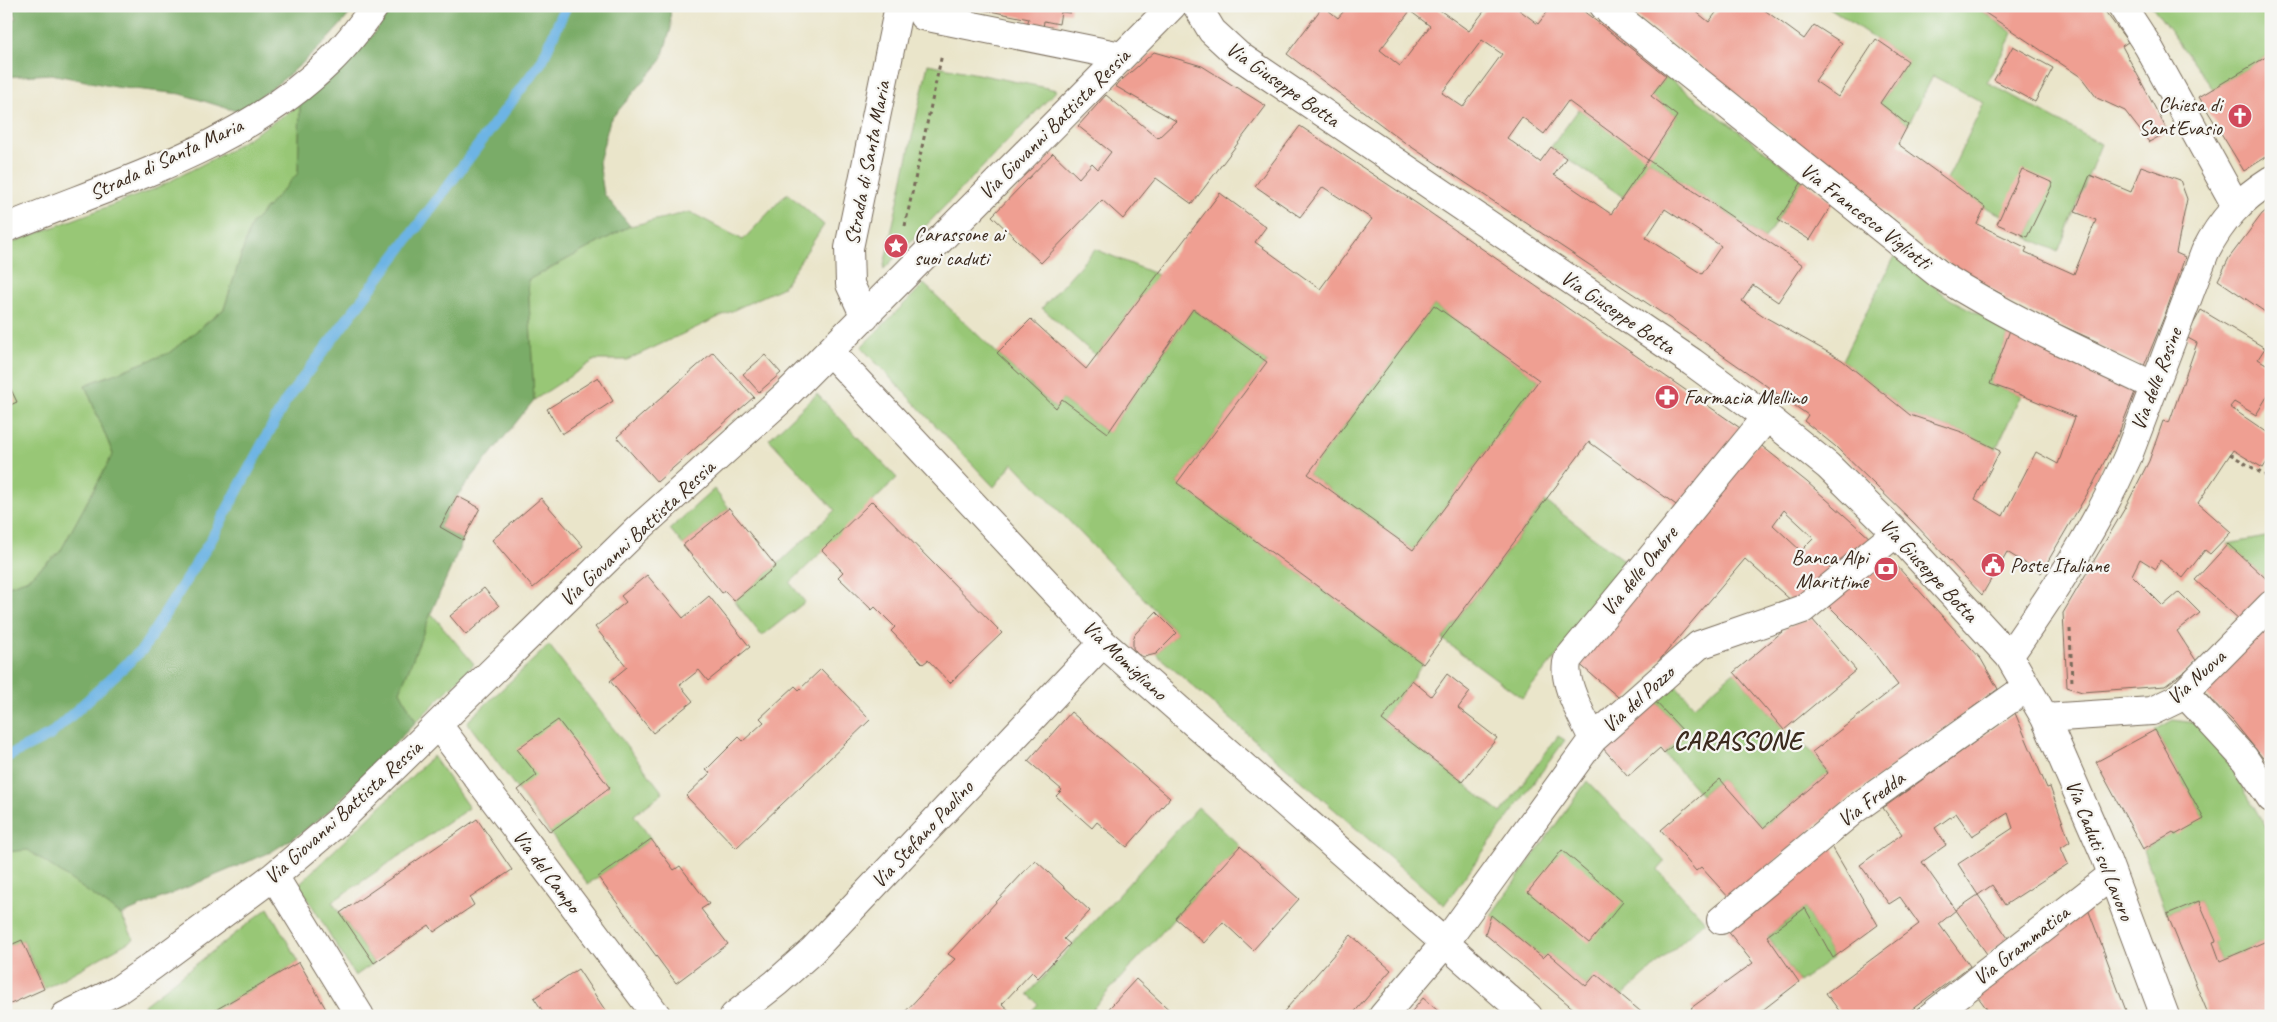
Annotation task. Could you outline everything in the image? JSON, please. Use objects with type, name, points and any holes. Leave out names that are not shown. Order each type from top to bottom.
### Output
[{"type":"street","name":"Strada di Santa Maria","points":[[6,228],[162,166],[215,141],[262,114],[286,98],[329,62],[376,6]]},
{"type":"street","name":"Via Giovanni Battista Ressia","points":[[65,1016],[118,990],[274,876],[339,821],[639,528],[784,397],[830,352],[1172,6]]},
{"type":"street","name":"Via Giuseppe Botta","points":[[1197,6],[1212,31],[1238,54],[1692,362],[1828,466],[1896,533],[2010,656],[2027,687]]},
{"type":"street","name":"Via Francesco Vigliotti","points":[[1604,6],[1940,275],[2028,326],[2154,386]]},
{"type":"street","points":[[2122,6],[2171,88],[2236,206]]},
{"type":"street","name":"Strada di Santa Maria","points":[[865,317],[850,284],[849,248],[911,11]]},
{"type":"street","points":[[911,11],[1121,56]]},
{"type":"street","name":"Via delle Rosine","points":[[2010,656],[2055,591],[2113,489],[2128,456],[2205,252],[2215,232],[2236,206],[2271,180]]},
{"type":"street","name":"Via Momigliano","points":[[830,352],[1103,643],[1528,1016]]},
{"type":"street","name":"Via delle Ombre","points":[[1593,740],[1567,680],[1566,665],[1568,659],[1766,417]]},
{"type":"street","name":"Via del Pozzo","points":[[1445,943],[1593,740],[1699,646],[1803,609],[1896,533]]},
{"type":"street","name":"Via Nuova","points":[[2045,718],[2152,711],[2175,700],[2271,605]]},
{"type":"street","name":"Via Stefano Paolino","points":[[734,1016],[776,983],[812,951],[1103,643]]},
{"type":"street","name":"Via Caduti sul Lavoro","points":[[2027,687],[2045,718],[2112,875],[2165,1016]]},
{"type":"street","name":"Via Fredda","points":[[1721,920],[1855,809],[2027,687]]},
{"type":"street","points":[[2184,693],[2244,758],[2271,798]]},
{"type":"street","name":"Via del Campo","points":[[438,725],[657,1016]]},
{"type":"street","name":"Via Grammatica","points":[[1931,1016],[2112,875]]},
{"type":"street","points":[[274,876],[360,1016]]},
{"type":"street","points":[[1383,1016],[1445,943]]},
{"type":"path","points":[[903,234],[942,54]]},
{"type":"path","points":[[2230,454],[2271,479]]},
{"type":"green space","points":[[13,6],[356,6],[302,64],[239,112],[181,94],[115,87],[51,74],[6,77],[6,18],[16,19]]},
{"type":"green space","points":[[394,6],[670,6],[671,28],[661,61],[610,120],[599,162],[604,194],[630,226],[528,280],[534,400],[457,496],[440,527],[463,540],[400,691],[416,722],[328,812],[301,833],[271,852],[121,915],[28,850],[6,852],[6,587],[26,580],[60,552],[113,454],[85,385],[169,353],[224,309],[251,225],[298,173],[300,105],[348,64],[366,44]]},
{"type":"green space","points":[[1827,6],[1975,6],[2013,33],[1987,82],[2101,144],[2058,252],[2027,237],[2052,183],[2001,215],[1985,207],[1947,180],[1984,103],[1933,76],[1908,125],[1880,103],[1908,61]]},
{"type":"green space","points":[[2152,6],[2271,6],[2271,54],[2213,89]]},
{"type":"green space","points":[[928,64],[1057,90],[883,270]]},
{"type":"green space","points":[[1666,76],[1803,180],[1765,239],[1648,160],[1623,197],[1551,147],[1579,109],[1648,159],[1677,116],[1651,96]]},
{"type":"green space","points":[[300,105],[298,173],[251,225],[224,309],[169,353],[85,385],[113,454],[60,552],[26,580],[6,587],[6,245],[157,188],[228,151]]},
{"type":"green space","points":[[787,193],[824,225],[783,287],[627,360],[595,360],[534,400],[528,280],[630,226],[690,212],[743,240]]},
{"type":"green space","points":[[1095,249],[1158,275],[1096,356],[1042,308]]},
{"type":"green space","points":[[1895,256],[1950,299],[2010,330],[1990,384],[2021,395],[1996,449],[1962,432],[1910,415],[1842,360]]},
{"type":"green space","points":[[924,284],[1055,408],[1062,399],[1108,433],[1193,309],[1267,362],[1177,483],[1423,664],[1382,720],[1501,813],[1558,736],[1565,740],[1444,905],[1156,654],[1177,633],[1013,463],[994,487],[861,347]]},
{"type":"green space","points":[[1434,305],[1539,380],[1413,550],[1308,474]]},
{"type":"green space","points":[[817,394],[897,478],[790,583],[805,602],[762,636],[734,601],[776,566],[835,510],[769,439]]},
{"type":"green space","points":[[714,489],[729,508],[683,545],[670,529]]},
{"type":"green space","points":[[1545,501],[1631,565],[1522,698],[1442,639]]},
{"type":"green space","points":[[2271,536],[2271,583],[2228,544]]},
{"type":"green space","points":[[431,613],[474,664],[416,722],[400,691]]},
{"type":"green space","points":[[549,645],[663,793],[634,815],[651,839],[588,884],[467,722]]},
{"type":"green space","points":[[1734,672],[1784,730],[1812,752],[1828,773],[1763,828],[1720,779],[1701,795],[1664,753],[1686,734],[1653,699],[1673,682],[1694,706]]},
{"type":"green space","points":[[2173,720],[2196,723],[2207,735],[2226,759],[2271,836],[2271,939],[2220,961],[2213,942],[2215,941],[2199,901],[2167,914],[2143,849],[2173,832],[2204,819],[2155,730]]},
{"type":"green space","points":[[433,756],[469,808],[332,902],[374,963],[355,976],[299,884]]},
{"type":"green space","points":[[1587,781],[1665,862],[1658,870],[1705,921],[1622,996],[1596,974],[1586,986],[1548,953],[1543,958],[1491,915]]},
{"type":"green space","points":[[1198,807],[1240,846],[1086,1016],[1027,1016],[1038,1004],[1028,994]]},
{"type":"green space","points":[[28,849],[121,915],[134,939],[44,989],[23,940],[6,947],[6,852]]},
{"type":"green space","points":[[268,908],[299,962],[205,1016],[150,1016],[144,1005]]},
{"type":"green space","points":[[1805,908],[1833,958],[1799,982],[1768,936]]},
{"type":"building","points":[[980,6],[1071,6],[1070,13],[1061,12],[1059,24],[1044,21],[1043,28],[1027,24],[1029,19],[980,9]]},
{"type":"building","points":[[1323,6],[1338,18],[1348,6],[1434,6],[1469,31],[1488,6],[1514,6],[1538,24],[1552,6],[1577,6],[1666,76],[1651,96],[1677,116],[1648,160],[1803,265],[1778,302],[1753,285],[1742,301],[1765,317],[1842,360],[1910,415],[1962,432],[2000,451],[1975,499],[2003,516],[2036,452],[2058,464],[2075,417],[1990,384],[2010,330],[2135,392],[2118,435],[2093,484],[2041,573],[2007,552],[1982,595],[1913,522],[1835,446],[1804,421],[1808,415],[1671,319],[1404,142],[1287,54]],"holes":[[[1410,11],[1430,26],[1400,66],[1380,50]],[[1482,40],[1502,54],[1463,107],[1442,93]],[[1568,101],[1648,160],[1611,214],[1554,175],[1566,158],[1551,147],[1540,162],[1507,138],[1522,117],[1544,134]],[[1665,209],[1721,246],[1702,274],[1646,238]]]},
{"type":"building","points":[[1624,6],[1689,6],[1709,22],[1721,6],[1759,6],[1804,39],[1814,25],[1842,43],[1815,81],[1838,97],[1876,39],[1908,61],[1880,103],[1908,125],[1898,144],[1985,207],[1977,224],[2027,248],[2025,252],[2074,274],[2096,220],[2075,212],[2090,175],[2131,192],[2141,166],[2180,180],[2187,199],[2176,253],[2185,257],[2166,312],[2144,366],[2097,345],[2098,342],[2003,299],[2005,296],[1957,270]]},
{"type":"building","points":[[1975,6],[2101,6],[2128,42],[2122,46],[2168,132],[2149,142],[2125,111],[2097,98],[2081,77]]},
{"type":"building","points":[[2013,46],[2053,68],[2035,102],[1994,80]]},
{"type":"building","points":[[1154,52],[1202,66],[1266,106],[1192,204],[1156,178],[1123,219],[1102,200],[1041,263],[992,216],[1053,153],[1079,178],[1092,163],[1098,169],[1111,152],[1078,126],[1106,95],[1158,138],[1176,121],[1115,86]]},
{"type":"building","name":"Chiesa di Sant'Evasio","points":[[2271,54],[2271,154],[2244,171],[2199,97]]},
{"type":"building","points":[[1300,126],[1419,205],[1743,430],[1679,507],[1589,442],[1423,664],[1177,483],[1267,362],[1193,309],[1108,433],[1062,399],[1056,408],[997,353],[1031,319],[1086,369],[1220,193],[1266,227],[1255,242],[1320,289],[1372,219],[1323,187],[1300,217],[1255,186]],"holes":[[[1434,305],[1539,380],[1413,550],[1308,474]]]},
{"type":"building","points":[[2022,169],[2053,183],[2027,237],[1997,224]]},
{"type":"building","points":[[1803,180],[1833,203],[1810,240],[1778,220]]},
{"type":"building","points":[[2271,207],[2271,316],[2218,280],[2229,258],[2262,214]]},
{"type":"building","points":[[2201,310],[2265,348],[2258,359],[2271,367],[2271,390],[2256,415],[2234,402],[2230,407],[2271,435],[2271,456],[2263,468],[2233,450],[2198,503],[2231,532],[2210,554],[2205,550],[2183,578],[2160,560],[2156,569],[2140,559],[2132,575],[2163,606],[2179,592],[2200,613],[2177,631],[2197,662],[2165,686],[2082,692],[2067,687],[2063,613],[2125,508],[2149,461],[2163,421],[2169,423],[2197,343],[2186,337]]},
{"type":"building","points":[[713,352],[754,397],[657,482],[617,437]]},
{"type":"building","points":[[765,355],[781,373],[759,392],[743,374]]},
{"type":"building","points":[[598,377],[613,401],[562,434],[547,409]]},
{"type":"building","points":[[6,379],[17,402],[6,407]]},
{"type":"building","points":[[1758,443],[1807,482],[1871,539],[1794,603],[1745,559],[1624,702],[1577,662]],"holes":[[[1784,510],[1814,538],[1801,551],[1773,525]]]},
{"type":"building","points":[[457,496],[480,508],[463,540],[440,527]]},
{"type":"building","points":[[541,498],[583,546],[533,588],[492,540]]},
{"type":"building","points":[[872,501],[1002,633],[950,683],[928,660],[923,664],[891,631],[895,627],[875,607],[872,610],[838,577],[843,572],[822,550]]},
{"type":"building","points":[[729,508],[776,566],[734,601],[725,591],[722,593],[683,545]]},
{"type":"building","points":[[2228,544],[2271,583],[2271,589],[2240,620],[2195,580]]},
{"type":"building","points":[[1887,555],[1981,659],[1998,689],[1848,799],[1730,899],[1701,867],[1696,871],[1661,830],[1720,779],[1763,828],[1828,773],[1812,752],[1898,685],[1867,644],[1828,605]]},
{"type":"building","points":[[647,575],[683,618],[709,596],[750,647],[708,681],[699,670],[680,685],[693,701],[653,733],[610,681],[627,667],[595,627],[626,602],[621,596]]},
{"type":"building","points":[[484,588],[499,606],[466,635],[450,616]]},
{"type":"building","points":[[1156,612],[1177,633],[1156,654],[1144,657],[1137,654],[1133,648],[1133,640],[1135,634]]},
{"type":"building","points":[[1812,619],[1856,670],[1784,730],[1734,672],[1789,626]]},
{"type":"building","points":[[2271,619],[2271,768],[2233,721],[2201,690]]},
{"type":"building","points":[[821,669],[870,720],[736,848],[686,796],[710,773],[706,770],[739,737],[743,741],[764,722],[760,718],[795,686],[799,690]]},
{"type":"building","points":[[1447,674],[1470,692],[1458,708],[1497,738],[1462,782],[1382,720],[1412,680],[1431,696]]},
{"type":"building","points":[[1653,699],[1686,734],[1664,753],[1660,748],[1628,776],[1601,746]]},
{"type":"building","points":[[1071,712],[1170,798],[1127,847],[1097,822],[1092,828],[1056,796],[1062,790],[1028,761]]},
{"type":"building","points":[[2015,713],[2047,788],[2050,787],[2070,842],[2061,848],[2068,864],[2005,905],[1992,885],[1978,895],[1958,864],[2013,828],[2008,813],[1972,836],[1956,813],[1935,828],[1946,845],[1922,862],[1956,910],[1939,924],[1970,966],[1903,1016],[1835,1016],[1840,1012],[1826,993],[1919,924],[1900,897],[1889,904],[1860,865],[1902,834],[1883,808]]},
{"type":"building","points":[[558,720],[610,788],[550,832],[518,790],[537,775],[517,749]]},
{"type":"building","points":[[2155,730],[2204,819],[2175,835],[2173,832],[2143,849],[2096,762]]},
{"type":"building","points":[[477,819],[512,870],[470,898],[474,905],[434,932],[429,925],[374,963],[340,913]]},
{"type":"building","points":[[651,839],[674,870],[680,866],[709,904],[701,909],[728,944],[676,983],[598,877]]},
{"type":"building","points":[[1831,845],[1878,925],[1833,958],[1805,908],[1767,936],[1799,982],[1755,1016],[1697,1016],[1691,1008],[1753,963],[1727,930]]},
{"type":"building","points":[[1240,846],[1299,899],[1253,950],[1223,922],[1204,943],[1175,918]]},
{"type":"building","points":[[1562,850],[1623,902],[1589,943],[1528,892]]},
{"type":"building","points":[[1035,860],[1090,911],[1064,939],[1070,944],[1038,978],[1032,972],[1002,1004],[1011,1012],[1007,1016],[901,1016],[955,959],[948,954]]},
{"type":"building","points":[[1978,895],[2008,938],[1987,954],[1956,910]]},
{"type":"building","points":[[2199,901],[2216,941],[2213,942],[2220,961],[2271,939],[2271,1016],[2209,1016],[2167,914]]},
{"type":"building","points":[[2088,909],[2128,1016],[1992,1016],[1978,997]]},
{"type":"building","points":[[1491,915],[1543,958],[1548,953],[1586,986],[1596,974],[1646,1016],[1582,1016],[1485,934]]},
{"type":"building","points":[[1351,935],[1391,970],[1351,1016],[1280,1016]]},
{"type":"building","points":[[22,940],[44,989],[6,1006],[6,947]]},
{"type":"building","points":[[299,962],[330,1016],[205,1016]]},
{"type":"building","points":[[578,969],[609,1016],[546,1016],[534,998]]},
{"type":"building","points":[[1136,979],[1176,1016],[1102,1016]]},
{"type":"building","points":[[1423,998],[1444,1016],[1408,1016]]},
{"type":"waterway","points":[[6,757],[50,735],[143,649],[211,540],[285,402],[542,61],[566,6]]},
{"type":"place","name":"Chiesa di Sant'Evasio","points":[[2240,116]]},
{"type":"place","name":"Carassone ai suoi caduti","points":[[896,246]]},
{"type":"place","name":"Farmacia Mellino","points":[[1667,397]]},
{"type":"place","name":"Poste Italiane","points":[[1993,565]]},
{"type":"place","name":"Banca Alpi Marittime","points":[[1886,569]]},
{"type":"district","name":"CARASSONE","points":[[1738,740]]}]
